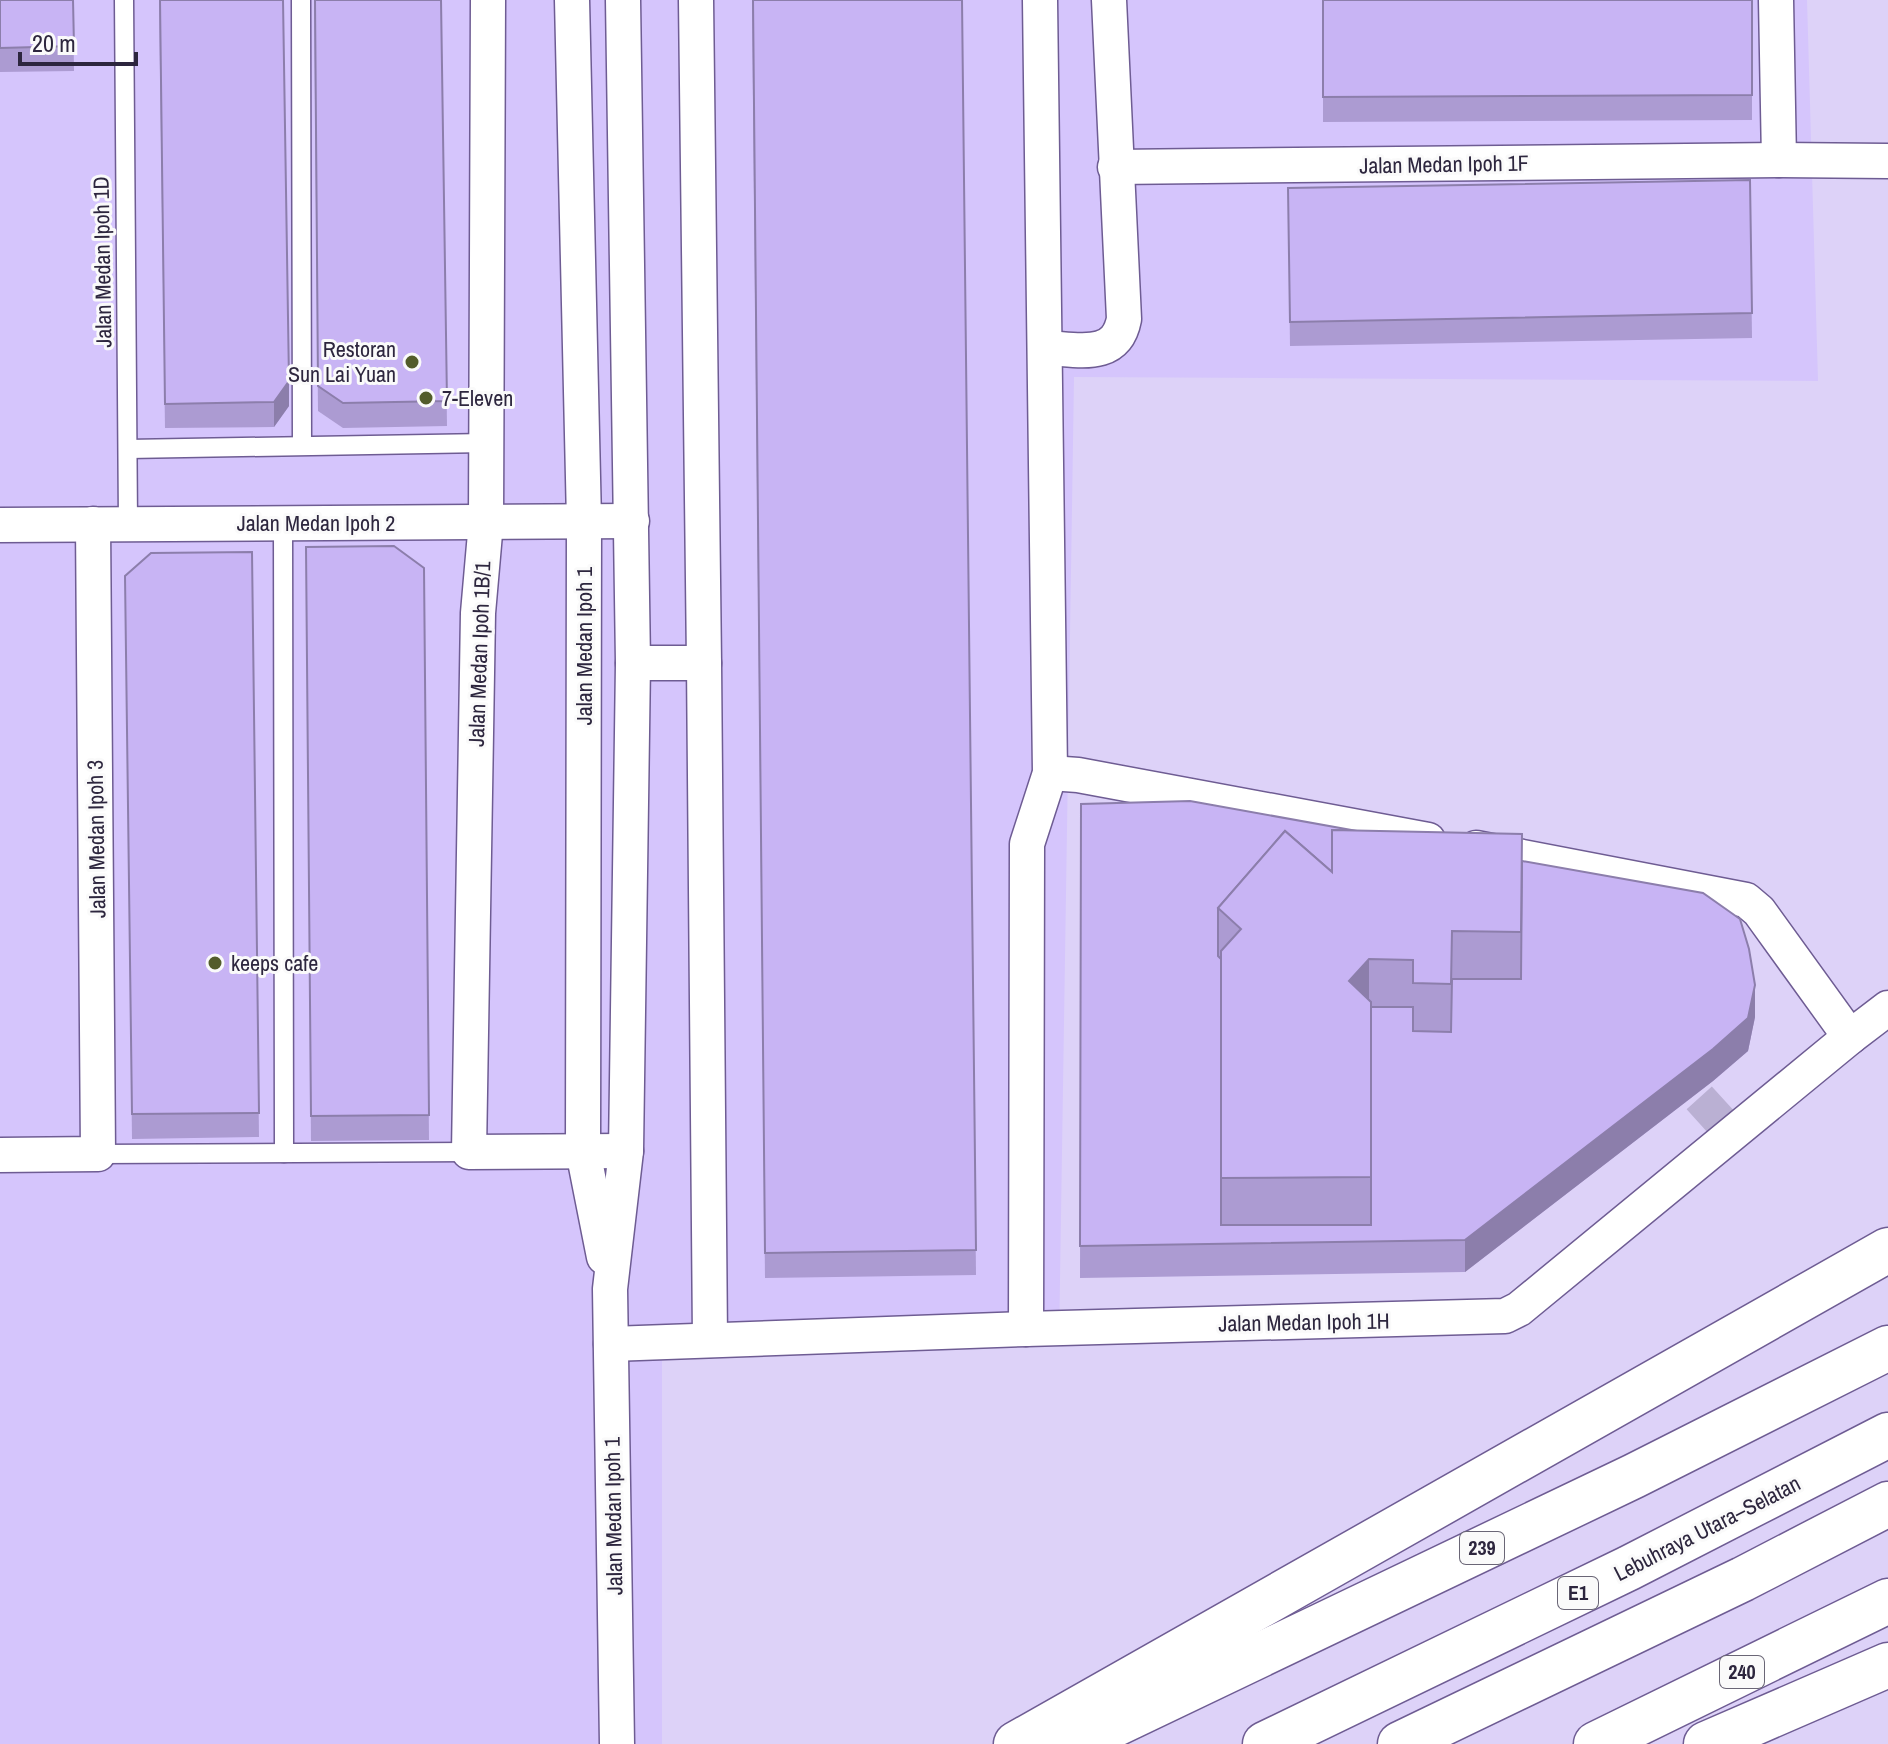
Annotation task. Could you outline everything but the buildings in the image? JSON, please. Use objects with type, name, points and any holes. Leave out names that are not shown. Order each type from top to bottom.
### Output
[{"type":"main road","points":[[1016,1744],[1888,1250]]},
{"type":"main road","name":"239","points":[[1074,1744],[1634,1476],[1888,1348]]},
{"type":"main road","name":"Lebuhraya Utara–Selatan","points":[[1265,1744],[1629,1568],[1888,1435]]},
{"type":"main road","points":[[1400,1744],[1743,1579],[1888,1504]]},
{"type":"main road","name":"240","points":[[1596,1744],[1888,1601]]},
{"type":"main road","points":[[1706,1744],[1888,1665]]},
{"type":"street","name":"Jalan Medan Ipoh 1B/1","points":[[469,1152],[478,613],[486,522],[488,0]]},
{"type":"street","name":"Jalan Medan Ipoh 1","points":[[572,0],[584,521],[583,1151],[610,1289]]},
{"type":"street","name":"Jalan Medan Ipoh 1","points":[[617,1744],[610,1289],[626,1151],[633,663],[623,0]]},
{"type":"street","points":[[696,0],[710,1340]]},
{"type":"street","points":[[1026,1329],[1027,844],[1050,773],[1040,0]]},
{"type":"street","points":[[1045,348],[1096,350],[1116,340],[1122,330],[1124,319],[1109,0]]},
{"type":"street","points":[[1776,0],[1779,160]]},
{"type":"street","name":"Jalan Medan Ipoh 1F","points":[[1115,167],[1888,161]]},
{"type":"street","name":"Jalan Medan Ipoh 2","points":[[0,525],[632,521]]},
{"type":"street","name":"Jalan Medan Ipoh 3","points":[[93,524],[98,1154]]},
{"type":"street","points":[[633,663],[704,663]]},
{"type":"street","points":[[1050,773],[1110,781],[1738,897],[1759,911],[1850,1037]]},
{"type":"street","name":"Jalan Medan Ipoh 1H","points":[[611,1344],[1497,1317],[1512,1314],[1888,1008]]},
{"type":"street","points":[[469,1152],[626,1151]]},
{"type":"street","points":[[0,1155],[98,1154]]},
{"type":"lane","name":"Jalan Medan Ipoh 1D","points":[[124,0],[128,524]]},
{"type":"lane","points":[[301,0],[302,445]]},
{"type":"lane","points":[[128,449],[486,443]]},
{"type":"lane","points":[[283,523],[284,1153]]},
{"type":"lane","points":[[98,1154],[469,1152]]},
{"type":"shaded area","points":[[0,0],[1807,0],[1818,381],[1074,377],[1059,1345],[662,1356],[662,1744],[0,1744]]},
{"type":"tunnel","points":[[1665,1060],[1732,1134]]},
{"type":"place","name":"Restoran Sun Lai Yuan","points":[[412,362]]},
{"type":"place","name":"7-Eleven","points":[[426,398]]},
{"type":"place","name":"keeps cafe","points":[[215,963]]}]
